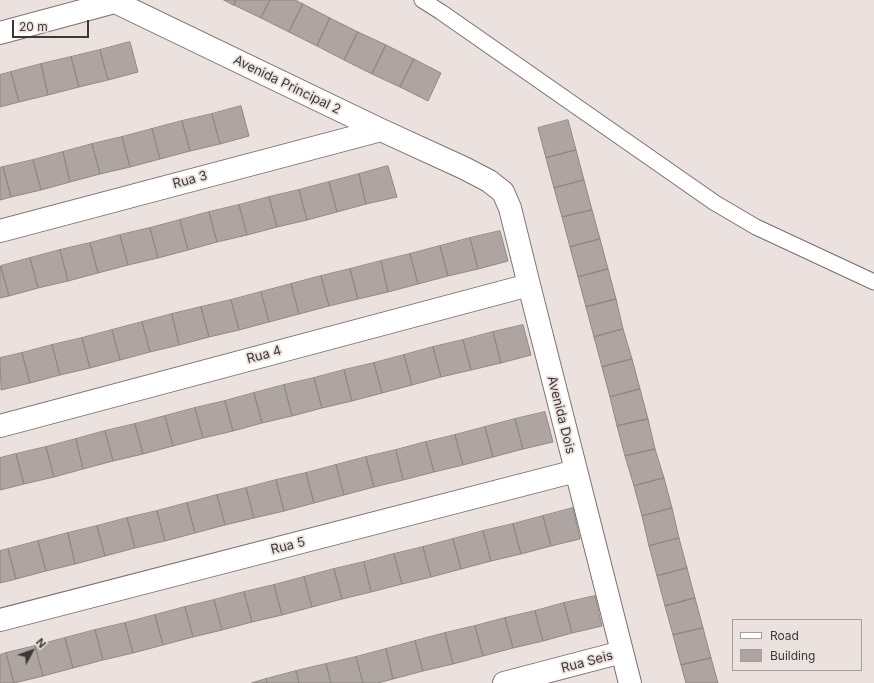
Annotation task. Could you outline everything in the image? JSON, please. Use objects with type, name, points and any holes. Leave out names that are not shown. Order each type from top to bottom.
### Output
[{"type":"street","points":[[0,33],[113,1]]},
{"type":"street","name":"Avenida Principal 2","points":[[113,1],[381,130],[464,168]]},
{"type":"street","name":"Rua 3","points":[[0,231],[381,130]]},
{"type":"street","name":"Avenida Dois","points":[[464,168],[498,186],[508,200],[630,683]]},
{"type":"street","name":"Rua 4","points":[[0,426],[529,285]]},
{"type":"street","name":"Rua 5","points":[[0,620],[576,472]]},
{"type":"street","name":"Rua Seis","points":[[504,683],[622,652]]},
{"type":"lane","points":[[422,0],[715,202],[756,227],[874,282]]},
{"type":"building","points":[[224,0],[236,0],[234,5]]},
{"type":"building","points":[[236,0],[270,0],[261,18],[234,5]]},
{"type":"building","points":[[270,0],[295,0],[303,4],[289,32],[261,18]]},
{"type":"building","points":[[303,4],[330,18],[317,46],[289,32]]},
{"type":"building","points":[[330,18],[358,32],[344,60],[317,46]]},
{"type":"building","points":[[358,32],[386,45],[372,74],[344,60]]},
{"type":"building","points":[[130,42],[138,72],[108,80],[100,50]]},
{"type":"building","points":[[386,45],[414,59],[400,87],[372,74]]},
{"type":"building","points":[[100,50],[108,80],[79,87],[71,57]]},
{"type":"building","points":[[71,57],[79,87],[48,95],[41,64]]},
{"type":"building","points":[[414,59],[441,73],[428,101],[400,87]]},
{"type":"building","points":[[41,64],[48,95],[19,102],[11,72]]},
{"type":"building","points":[[11,72],[19,102],[0,107],[0,75]]},
{"type":"building","points":[[241,106],[249,136],[220,144],[212,114]]},
{"type":"building","points":[[212,114],[220,144],[190,151],[182,121]]},
{"type":"building","points":[[568,120],[576,150],[546,158],[538,128]]},
{"type":"building","points":[[182,121],[190,151],[160,159],[152,129]]},
{"type":"building","points":[[152,129],[160,159],[130,167],[122,137]]},
{"type":"building","points":[[122,137],[130,167],[100,174],[92,144]]},
{"type":"building","points":[[92,144],[100,174],[70,182],[63,152]]},
{"type":"building","points":[[576,150],[584,180],[554,188],[546,158]]},
{"type":"building","points":[[63,152],[70,182],[41,190],[33,160]]},
{"type":"building","points":[[33,160],[41,190],[11,197],[3,167]]},
{"type":"building","points":[[388,166],[397,197],[366,204],[359,174]]},
{"type":"building","points":[[3,167],[11,197],[0,200],[0,168]]},
{"type":"building","points":[[359,174],[366,204],[337,212],[329,182]]},
{"type":"building","points":[[584,180],[592,210],[562,217],[554,188]]},
{"type":"building","points":[[329,182],[337,212],[307,220],[299,190]]},
{"type":"building","points":[[299,190],[307,220],[277,227],[269,197]]},
{"type":"building","points":[[269,197],[277,227],[247,235],[239,205]]},
{"type":"building","points":[[239,205],[247,235],[217,242],[209,212]]},
{"type":"building","points":[[592,210],[600,239],[570,247],[562,217]]},
{"type":"building","points":[[209,212],[217,242],[188,250],[180,220]]},
{"type":"building","points":[[180,220],[188,250],[158,258],[150,228]]},
{"type":"building","points":[[150,228],[158,258],[128,265],[120,235]]},
{"type":"building","points":[[500,231],[508,261],[478,269],[470,238]]},
{"type":"building","points":[[120,235],[128,265],[98,273],[90,243]]},
{"type":"building","points":[[470,238],[478,269],[448,276],[440,246]]},
{"type":"building","points":[[600,239],[608,269],[578,277],[570,247]]},
{"type":"building","points":[[90,243],[98,273],[68,281],[60,250]]},
{"type":"building","points":[[440,246],[448,276],[418,284],[410,254]]},
{"type":"building","points":[[60,250],[68,281],[38,288],[30,258]]},
{"type":"building","points":[[410,254],[418,284],[388,292],[381,261]]},
{"type":"building","points":[[30,258],[38,288],[9,296],[1,266]]},
{"type":"building","points":[[381,261],[388,292],[358,299],[350,269]]},
{"type":"building","points":[[0,266],[9,296],[0,298]]},
{"type":"building","points":[[350,269],[358,299],[329,306],[321,276]]},
{"type":"building","points":[[608,269],[616,299],[586,307],[578,277]]},
{"type":"building","points":[[321,276],[329,306],[299,314],[291,284]]},
{"type":"building","points":[[291,284],[299,314],[269,322],[261,292]]},
{"type":"building","points":[[261,292],[269,322],[239,330],[231,300]]},
{"type":"building","points":[[616,299],[623,329],[594,337],[586,307]]},
{"type":"building","points":[[231,300],[239,330],[209,337],[201,307]]},
{"type":"building","points":[[201,307],[209,337],[179,345],[172,314]]},
{"type":"building","points":[[172,314],[179,345],[150,352],[142,322]]},
{"type":"building","points":[[142,322],[150,352],[120,360],[112,330]]},
{"type":"building","points":[[523,325],[531,355],[501,363],[493,332]]},
{"type":"building","points":[[623,329],[632,359],[602,367],[594,337]]},
{"type":"building","points":[[112,330],[120,360],[90,368],[82,338]]},
{"type":"building","points":[[493,332],[501,363],[471,370],[463,340]]},
{"type":"building","points":[[82,338],[90,368],[60,375],[52,345]]},
{"type":"building","points":[[463,340],[471,370],[441,377],[433,347]]},
{"type":"building","points":[[52,345],[60,375],[30,383],[22,353]]},
{"type":"building","points":[[433,347],[441,377],[412,385],[404,355]]},
{"type":"building","points":[[22,353],[30,383],[1,390],[0,358]]},
{"type":"building","points":[[404,355],[412,385],[382,393],[374,363]]},
{"type":"building","points":[[632,359],[640,389],[610,397],[602,367]]},
{"type":"building","points":[[374,363],[382,393],[352,401],[344,370]]},
{"type":"building","points":[[344,370],[352,401],[322,408],[314,378]]},
{"type":"building","points":[[314,378],[322,408],[292,416],[284,385]]},
{"type":"building","points":[[284,385],[292,416],[262,423],[254,393]]},
{"type":"building","points":[[640,389],[648,419],[617,426],[610,397]]},
{"type":"building","points":[[254,393],[262,423],[233,431],[225,401]]},
{"type":"building","points":[[225,401],[233,431],[203,438],[195,408]]},
{"type":"building","points":[[195,408],[203,438],[173,446],[165,416]]},
{"type":"building","points":[[545,412],[553,442],[523,449],[515,419]]},
{"type":"building","points":[[165,416],[173,446],[143,454],[135,424]]},
{"type":"building","points":[[515,419],[523,449],[493,457],[485,427]]},
{"type":"building","points":[[648,419],[655,449],[625,456],[617,426]]},
{"type":"building","points":[[135,424],[143,454],[113,461],[105,431]]},
{"type":"building","points":[[485,427],[493,457],[463,465],[455,435]]},
{"type":"building","points":[[105,431],[113,461],[83,469],[76,439]]},
{"type":"building","points":[[455,435],[463,465],[434,472],[426,442]]},
{"type":"building","points":[[76,439],[83,469],[54,477],[46,447]]},
{"type":"building","points":[[426,442],[434,472],[403,480],[396,450]]},
{"type":"building","points":[[46,447],[54,477],[24,484],[16,454]]},
{"type":"building","points":[[655,449],[664,478],[634,486],[625,456]]},
{"type":"building","points":[[396,450],[403,480],[374,487],[366,457]]},
{"type":"building","points":[[16,454],[24,484],[0,490],[0,458]]},
{"type":"building","points":[[366,457],[374,487],[344,495],[336,465]]},
{"type":"building","points":[[336,465],[344,495],[314,503],[306,473]]},
{"type":"building","points":[[306,473],[314,503],[284,511],[276,480]]},
{"type":"building","points":[[664,478],[672,508],[642,516],[634,486]]},
{"type":"building","points":[[276,480],[284,511],[254,518],[246,488]]},
{"type":"building","points":[[246,488],[254,518],[225,525],[217,495]]},
{"type":"building","points":[[217,495],[225,525],[195,533],[187,503]]},
{"type":"building","points":[[187,503],[195,533],[165,541],[157,511]]},
{"type":"building","points":[[573,508],[580,539],[551,546],[543,516]]},
{"type":"building","points":[[672,508],[679,538],[649,546],[642,516]]},
{"type":"building","points":[[157,511],[165,541],[135,548],[127,518]]},
{"type":"building","points":[[543,516],[551,546],[521,554],[513,524]]},
{"type":"building","points":[[127,518],[135,548],[105,556],[97,526]]},
{"type":"building","points":[[513,524],[521,554],[491,561],[483,531]]},
{"type":"building","points":[[97,526],[105,556],[75,564],[68,533]]},
{"type":"building","points":[[483,531],[491,561],[461,569],[453,539]]},
{"type":"building","points":[[68,533],[75,564],[46,571],[38,541]]},
{"type":"building","points":[[679,538],[687,568],[657,576],[649,546]]},
{"type":"building","points":[[453,539],[461,569],[431,577],[423,547]]},
{"type":"building","points":[[38,541],[46,571],[16,579],[8,549]]},
{"type":"building","points":[[423,547],[431,577],[402,584],[394,554]]},
{"type":"building","points":[[8,549],[16,579],[0,583],[0,551]]},
{"type":"building","points":[[394,554],[402,584],[371,592],[364,562]]},
{"type":"building","points":[[364,562],[371,592],[342,599],[334,569]]},
{"type":"building","points":[[687,568],[695,598],[665,606],[657,576]]},
{"type":"building","points":[[334,569],[342,599],[312,607],[304,577]]},
{"type":"building","points":[[304,577],[312,607],[282,615],[274,585]]},
{"type":"building","points":[[274,585],[282,615],[252,622],[244,592]]},
{"type":"building","points":[[244,592],[252,622],[222,630],[214,600]]},
{"type":"building","points":[[595,596],[602,626],[572,633],[564,603]]},
{"type":"building","points":[[695,598],[703,628],[673,635],[665,606]]},
{"type":"building","points":[[214,600],[222,630],[193,637],[185,607]]},
{"type":"building","points":[[564,603],[572,633],[543,641],[535,611]]},
{"type":"building","points":[[185,607],[193,637],[163,645],[155,615]]},
{"type":"building","points":[[535,611],[543,641],[513,648],[505,618]]},
{"type":"building","points":[[155,615],[163,645],[133,653],[125,623]]},
{"type":"building","points":[[505,618],[513,648],[483,656],[475,626]]},
{"type":"building","points":[[125,623],[133,653],[103,660],[95,630]]},
{"type":"building","points":[[475,626],[483,656],[453,664],[445,633]]},
{"type":"building","points":[[703,628],[711,658],[681,665],[673,635]]},
{"type":"building","points":[[95,630],[103,660],[73,668],[65,638]]},
{"type":"building","points":[[445,633],[453,664],[423,671],[415,641]]},
{"type":"building","points":[[65,638],[73,668],[43,676],[35,646]]},
{"type":"building","points":[[415,641],[423,671],[393,679],[386,649]]},
{"type":"building","points":[[35,646],[43,676],[14,683],[6,653]]},
{"type":"building","points":[[386,649],[393,679],[378,683],[363,683],[356,657]]},
{"type":"building","points":[[6,653],[14,683],[0,683],[0,655]]},
{"type":"building","points":[[356,657],[363,683],[331,683],[326,664]]},
{"type":"building","points":[[711,658],[718,683],[686,683],[681,665]]},
{"type":"building","points":[[326,664],[331,683],[299,683],[296,671]]},
{"type":"building","points":[[296,671],[299,683],[267,683],[266,679]]},
{"type":"building","points":[[266,679],[267,683],[252,683]]}]
